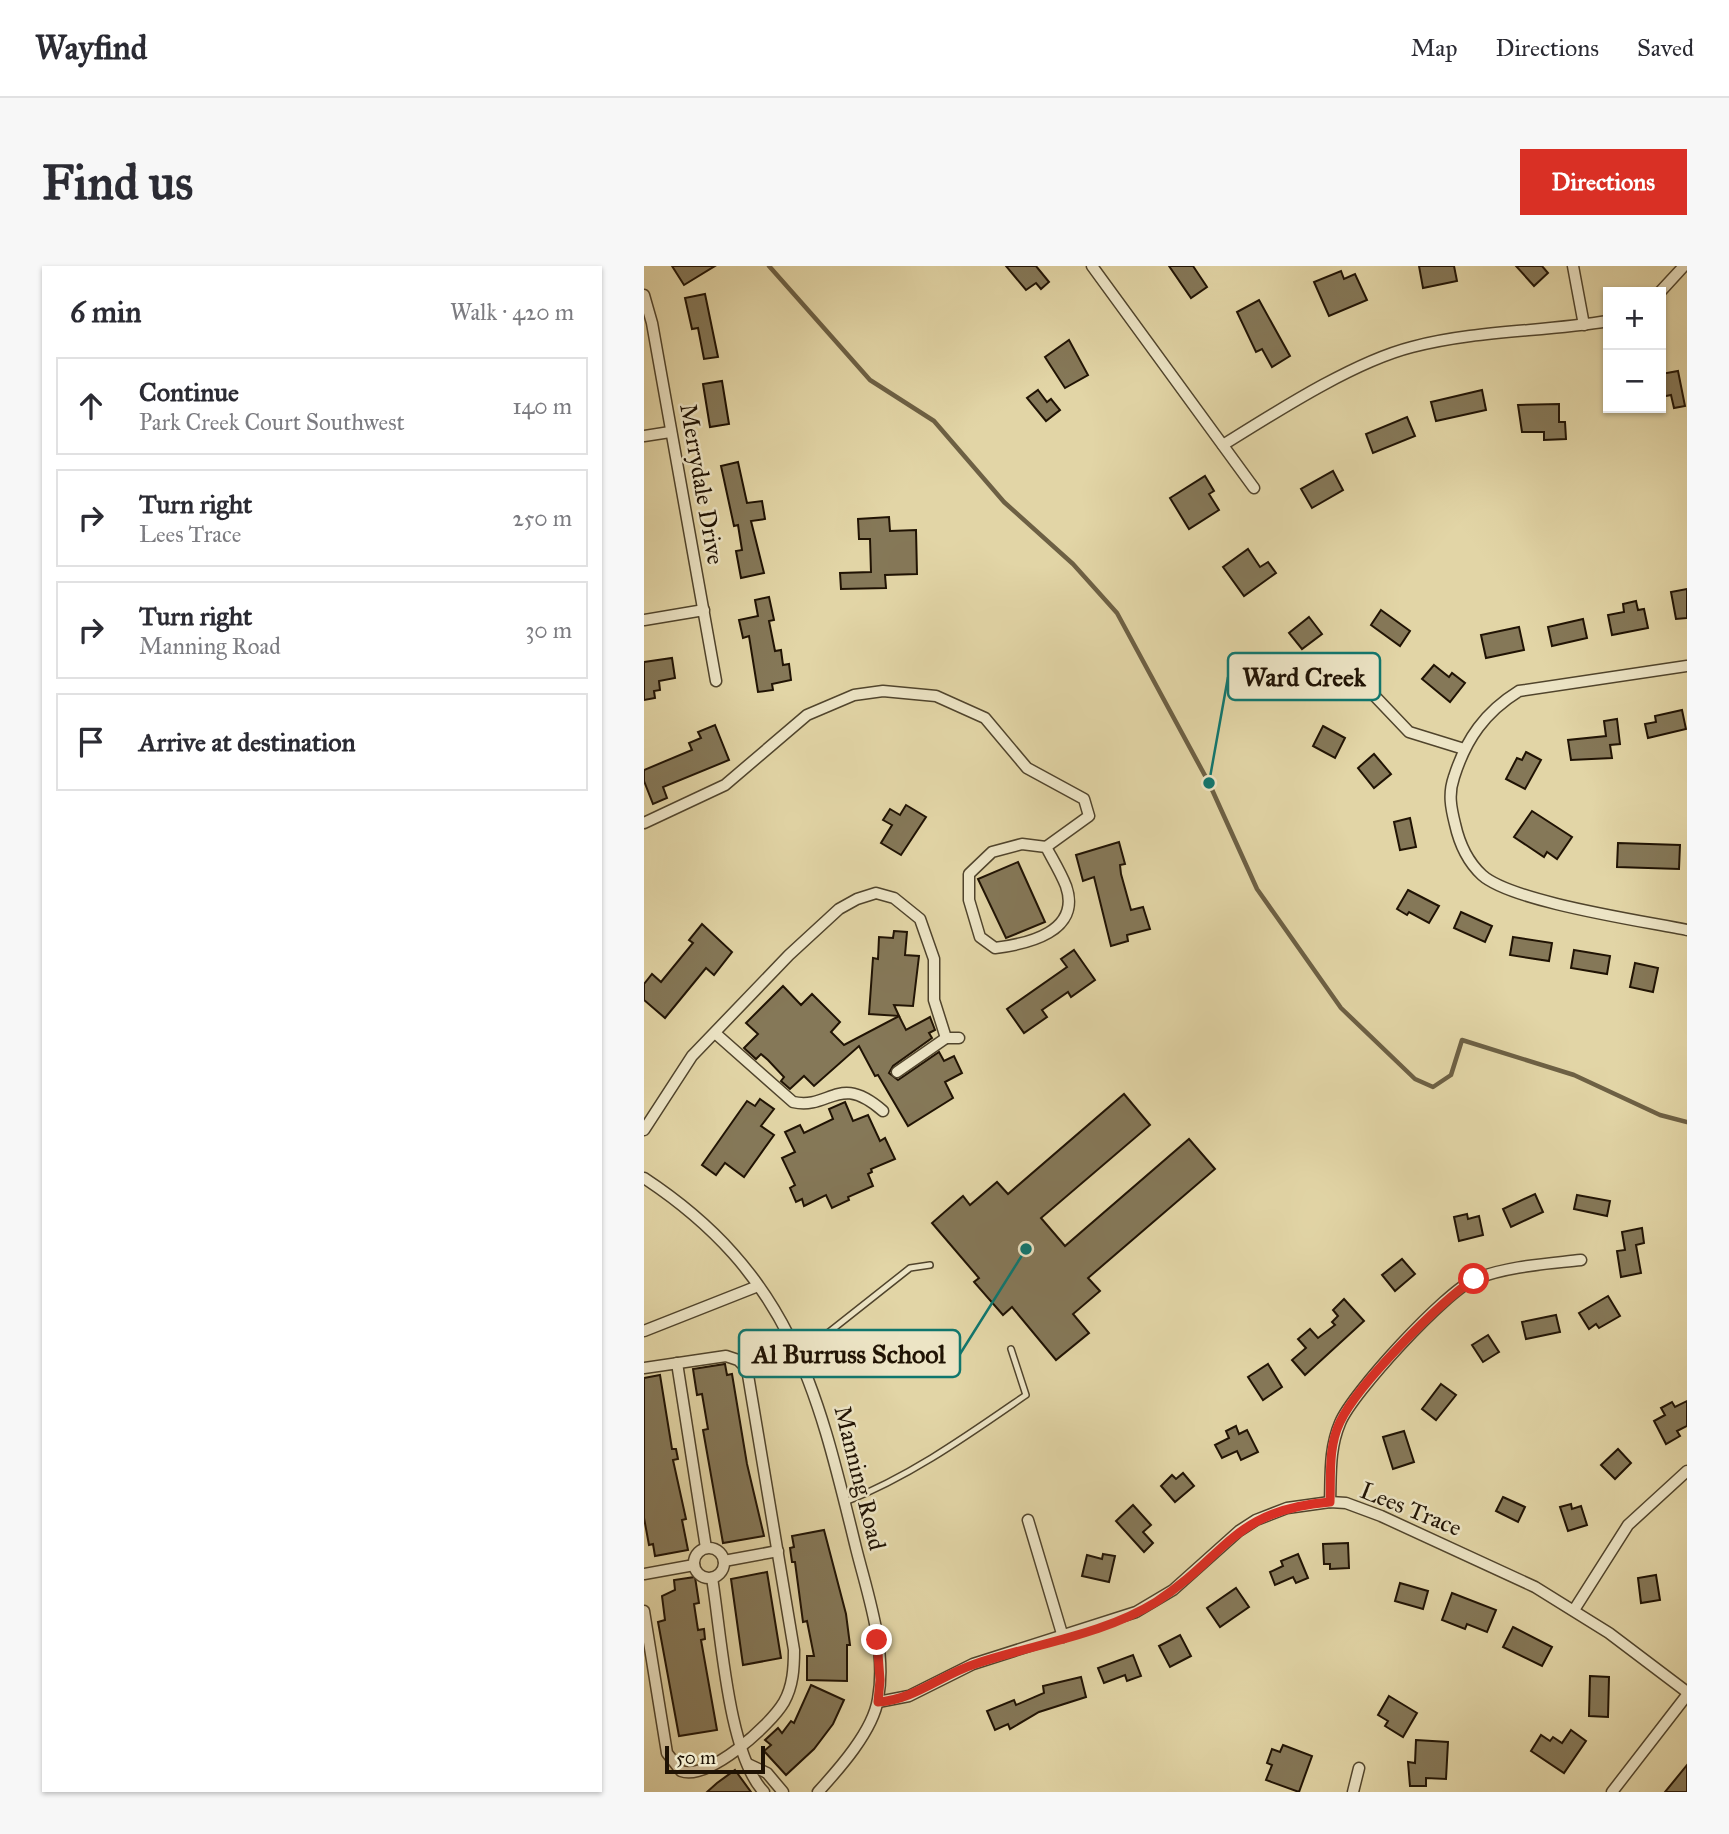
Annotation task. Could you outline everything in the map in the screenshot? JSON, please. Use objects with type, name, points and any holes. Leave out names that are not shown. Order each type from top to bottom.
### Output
[{"type":"street","points":[[1092,266],[1254,488]]},
{"type":"street","points":[[1573,266],[1584,325]]},
{"type":"street","points":[[1665,287],[1684,266]]},
{"type":"street","name":"Merrydale Drive","points":[[644,295],[652,323],[716,681]]},
{"type":"street","points":[[1223,445],[1288,404],[1410,347],[1477,334],[1603,322]]},
{"type":"street","points":[[644,436],[670,432]]},
{"type":"street","points":[[644,620],[704,610]]},
{"type":"street","points":[[1687,666],[1519,691],[1497,705],[1464,749],[1449,802],[1460,844],[1483,876],[1519,895],[1687,930]]},
{"type":"street","points":[[1348,668],[1409,732],[1464,749]]},
{"type":"street","points":[[644,823],[726,785],[807,715],[853,695],[911,691],[936,696],[985,718],[1027,768],[1084,799],[1089,816],[1046,847],[1022,844],[992,852],[979,861],[969,874],[970,900],[980,937],[995,947],[1030,943],[1050,932],[1065,917],[1068,898],[1066,887],[1046,847]]},
{"type":"street","points":[[644,1130],[692,1056],[789,955],[839,909],[876,893],[894,898],[920,919],[934,959],[934,1000],[946,1038]]},
{"type":"street","points":[[715,1033],[793,1102],[805,1105],[835,1093],[854,1093],[870,1100],[883,1111]]},
{"type":"street","points":[[897,1072],[946,1038],[959,1038]]},
{"type":"street","name":"Manning Road","points":[[644,1178],[694,1216],[758,1286],[783,1321],[817,1395],[877,1640],[880,1680],[878,1702],[847,1759],[818,1792]]},
{"type":"street","points":[[1330,1502],[1331,1454],[1340,1421],[1368,1384],[1445,1300],[1474,1279],[1516,1268],[1581,1260]]},
{"type":"street","points":[[644,1331],[758,1286]]},
{"type":"street","points":[[644,1368],[726,1356],[738,1360],[747,1369],[794,1650],[792,1680],[777,1712],[739,1745],[701,1772],[686,1773],[673,1763],[666,1747],[644,1611]]},
{"type":"street","points":[[677,1363],[706,1548]]},
{"type":"street","points":[[1574,1610],[1628,1525],[1687,1471]]},
{"type":"street","name":"Lees Trace","points":[[878,1702],[895,1701],[973,1664],[1116,1620],[1155,1602],[1239,1531],[1256,1520],[1287,1508],[1330,1502],[1346,1503],[1381,1516],[1507,1573],[1574,1610],[1687,1693]]},
{"type":"street","points":[[1028,1521],[1063,1637]]},
{"type":"street","points":[[706,1548],[720,1552],[724,1561],[723,1569],[712,1578],[703,1577],[694,1565],[698,1552],[706,1548]]},
{"type":"street","points":[[724,1561],[778,1551]]},
{"type":"street","points":[[644,1574],[694,1565]]},
{"type":"street","points":[[712,1578],[739,1745],[753,1780],[764,1792]]},
{"type":"street","points":[[1612,1792],[1687,1693]]},
{"type":"street","points":[[748,1763],[767,1773],[783,1792]]},
{"type":"street","points":[[1353,1792],[1359,1768]]},
{"type":"lane","points":[[800,1355],[910,1268],[930,1265]]},
{"type":"lane","points":[[845,1503],[906,1475],[1026,1395],[1011,1349]]},
{"type":"building","points":[[672,266],[715,266],[684,285]]},
{"type":"building","points":[[1006,266],[1036,266],[1049,282],[1041,289],[1036,283],[1026,290]]},
{"type":"building","points":[[1169,266],[1193,266],[1207,287],[1191,298]]},
{"type":"building","points":[[1419,266],[1454,266],[1457,281],[1423,288]]},
{"type":"building","points":[[1516,266],[1542,266],[1548,273],[1534,286]]},
{"type":"building","points":[[1341,271],[1344,279],[1355,274],[1367,300],[1329,316],[1314,282]]},
{"type":"building","points":[[705,294],[718,357],[704,359],[698,328],[692,329],[685,298]]},
{"type":"building","points":[[1259,300],[1290,356],[1272,367],[1262,349],[1256,352],[1237,312]]},
{"type":"building","points":[[1069,340],[1088,375],[1065,388],[1045,357]]},
{"type":"building","points":[[1678,371],[1685,406],[1674,408],[1671,395],[1666,396],[1666,373]]},
{"type":"building","points":[[722,381],[729,424],[710,427],[703,384]]},
{"type":"building","points":[[1038,390],[1047,402],[1051,399],[1060,410],[1046,421],[1027,398]]},
{"type":"building","points":[[1482,390],[1486,410],[1436,421],[1431,402]]},
{"type":"building","points":[[1559,404],[1559,422],[1565,422],[1566,439],[1544,440],[1544,432],[1522,432],[1518,405]]},
{"type":"building","points":[[1407,417],[1415,436],[1373,453],[1366,434]]},
{"type":"building","points":[[738,462],[747,503],[762,501],[765,519],[751,521],[764,573],[741,578],[736,551],[742,550],[738,525],[734,526],[721,466]]},
{"type":"building","points":[[1333,471],[1343,490],[1312,508],[1301,489]]},
{"type":"building","points":[[1205,476],[1214,491],[1209,494],[1219,510],[1189,529],[1170,498]]},
{"type":"building","points":[[889,517],[890,531],[916,530],[917,574],[885,575],[886,588],[841,589],[840,573],[871,572],[870,539],[859,539],[858,519]]},
{"type":"building","points":[[1248,549],[1260,567],[1268,562],[1276,573],[1244,596],[1223,567]]},
{"type":"building","points":[[1687,589],[1687,618],[1676,619],[1671,592]]},
{"type":"building","points":[[769,597],[774,620],[769,621],[775,651],[781,650],[783,665],[789,664],[791,680],[772,684],[773,690],[758,692],[749,636],[743,638],[739,620],[758,616],[755,600]]},
{"type":"building","points":[[1636,601],[1638,610],[1644,609],[1648,628],[1612,635],[1608,615],[1624,612],[1623,604]]},
{"type":"building","points":[[1381,610],[1410,631],[1400,646],[1371,625]]},
{"type":"building","points":[[1309,617],[1322,634],[1302,649],[1289,633]]},
{"type":"building","points":[[1583,619],[1587,638],[1552,646],[1548,627]]},
{"type":"building","points":[[1519,627],[1524,650],[1486,658],[1481,635]]},
{"type":"building","points":[[672,658],[675,678],[659,681],[660,690],[654,691],[655,698],[644,700],[644,662]]},
{"type":"building","points":[[1434,665],[1449,677],[1452,673],[1465,683],[1450,702],[1422,679]]},
{"type":"building","points":[[1682,710],[1686,729],[1648,738],[1645,724],[1656,722],[1655,716]]},
{"type":"building","points":[[1617,719],[1620,744],[1610,745],[1612,758],[1571,760],[1568,740],[1606,736],[1604,721]]},
{"type":"building","points":[[715,725],[729,760],[663,787],[667,798],[653,804],[644,781],[644,770],[692,750],[689,743],[701,738],[698,732]]},
{"type":"building","points":[[1323,726],[1345,738],[1335,758],[1313,746]]},
{"type":"building","points":[[1526,752],[1541,760],[1525,789],[1506,779],[1517,758],[1522,760]]},
{"type":"building","points":[[1374,754],[1391,774],[1374,788],[1358,768]]},
{"type":"building","points":[[906,805],[926,817],[901,855],[881,843],[892,825],[883,820],[890,809],[900,815]]},
{"type":"building","points":[[1532,811],[1572,837],[1557,859],[1547,852],[1544,857],[1514,837]]},
{"type":"building","points":[[1410,818],[1416,847],[1400,850],[1394,822]]},
{"type":"building","points":[[1119,842],[1125,864],[1120,865],[1121,874],[1131,910],[1143,907],[1150,929],[1127,935],[1128,941],[1111,946],[1094,877],[1083,881],[1076,855]]},
{"type":"building","points":[[1618,843],[1680,845],[1679,869],[1617,867]]},
{"type":"building","points":[[1018,862],[1045,922],[1006,938],[978,879]]},
{"type":"building","points":[[1408,890],[1439,906],[1429,923],[1397,909]]},
{"type":"building","points":[[1461,912],[1492,926],[1485,942],[1454,928]]},
{"type":"building","points":[[702,924],[732,952],[714,975],[706,968],[665,1018],[644,1000],[644,984],[652,974],[661,982],[693,943],[689,940]]},
{"type":"building","points":[[894,931],[907,932],[905,955],[919,956],[913,1006],[894,1005],[899,1016],[869,1014],[873,958],[878,959],[879,937],[893,938]]},
{"type":"building","points":[[1513,937],[1552,943],[1549,961],[1510,955]]},
{"type":"building","points":[[1074,950],[1095,980],[1071,997],[1068,992],[1042,1010],[1047,1017],[1024,1033],[1007,1009],[1067,967],[1061,959]]},
{"type":"building","points":[[1574,950],[1610,956],[1607,974],[1571,968]]},
{"type":"building","points":[[1635,963],[1658,968],[1653,992],[1630,987]]},
{"type":"building","points":[[783,986],[801,1005],[812,994],[840,1022],[831,1032],[844,1045],[899,1016],[906,1030],[930,1017],[935,1030],[929,1033],[932,1038],[893,1066],[889,1073],[898,1080],[939,1052],[944,1061],[954,1056],[962,1073],[945,1082],[953,1098],[908,1126],[859,1046],[814,1086],[804,1076],[790,1089],[781,1081],[784,1077],[768,1060],[761,1054],[756,1059],[744,1048],[758,1034],[746,1023]]},
{"type":"building","points":[[1124,1094],[1150,1125],[1041,1218],[1065,1246],[1189,1139],[1215,1169],[1088,1278],[1100,1291],[1073,1314],[1089,1333],[1056,1360],[1012,1307],[1003,1315],[974,1282],[979,1278],[932,1223],[963,1196],[970,1205],[997,1182],[1008,1194]]},
{"type":"building","points":[[760,1099],[774,1109],[761,1126],[774,1135],[744,1177],[725,1163],[716,1175],[702,1165],[747,1101],[755,1106]]},
{"type":"building","points":[[845,1102],[853,1121],[868,1115],[880,1141],[885,1138],[895,1159],[871,1169],[872,1172],[868,1174],[873,1186],[848,1197],[849,1200],[832,1208],[826,1195],[804,1206],[802,1199],[796,1202],[790,1188],[795,1185],[782,1158],[795,1152],[785,1132],[800,1125],[804,1133],[833,1119],[829,1109]]},
{"type":"building","points":[[1535,1194],[1543,1212],[1511,1227],[1503,1209]]},
{"type":"building","points":[[1577,1195],[1610,1201],[1607,1216],[1574,1209]]},
{"type":"building","points":[[1467,1214],[1468,1219],[1479,1216],[1483,1235],[1459,1241],[1454,1217]]},
{"type":"building","points":[[1642,1228],[1644,1243],[1636,1245],[1641,1273],[1621,1277],[1617,1251],[1625,1250],[1622,1232]]},
{"type":"building","points":[[1402,1259],[1415,1274],[1395,1291],[1382,1275]]},
{"type":"building","points":[[1608,1296],[1620,1316],[1599,1328],[1596,1324],[1589,1329],[1579,1313]]},
{"type":"building","points":[[1344,1299],[1364,1321],[1305,1375],[1292,1360],[1306,1348],[1298,1339],[1310,1329],[1318,1338],[1335,1325],[1332,1322],[1338,1316],[1333,1310]]},
{"type":"building","points":[[1556,1315],[1560,1332],[1526,1339],[1522,1322]]},
{"type":"building","points":[[1488,1335],[1499,1352],[1483,1362],[1472,1345]]},
{"type":"building","points":[[725,1364],[727,1375],[732,1374],[747,1464],[764,1536],[723,1543],[703,1430],[708,1429],[702,1394],[697,1395],[693,1369]]},
{"type":"building","points":[[1268,1364],[1282,1387],[1263,1400],[1248,1377]]},
{"type":"building","points":[[660,1375],[672,1449],[676,1449],[678,1459],[673,1460],[686,1519],[682,1520],[688,1550],[655,1556],[653,1544],[649,1545],[644,1518],[644,1378]]},
{"type":"building","points":[[1441,1384],[1456,1395],[1436,1420],[1422,1409]]},
{"type":"building","points":[[1687,1401],[1687,1426],[1677,1431],[1680,1436],[1666,1444],[1654,1421],[1665,1415],[1661,1408],[1672,1402],[1675,1407]]},
{"type":"building","points":[[1236,1426],[1239,1434],[1247,1430],[1258,1452],[1241,1460],[1237,1451],[1222,1458],[1215,1445],[1229,1438],[1226,1431]]},
{"type":"building","points":[[1404,1431],[1414,1462],[1393,1469],[1383,1437]]},
{"type":"building","points":[[1618,1449],[1631,1463],[1615,1479],[1601,1465]]},
{"type":"building","points":[[1183,1473],[1194,1486],[1175,1502],[1161,1486],[1172,1475],[1176,1479]]},
{"type":"building","points":[[1503,1497],[1525,1507],[1518,1522],[1496,1511]]},
{"type":"building","points":[[1571,1504],[1572,1509],[1581,1506],[1587,1525],[1568,1531],[1560,1507]]},
{"type":"building","points":[[1133,1505],[1151,1525],[1143,1532],[1153,1543],[1144,1552],[1116,1521]]},
{"type":"building","points":[[824,1530],[846,1614],[850,1645],[847,1645],[847,1681],[807,1680],[807,1656],[814,1656],[807,1621],[803,1622],[795,1562],[792,1562],[790,1548],[794,1547],[792,1536]]},
{"type":"building","points":[[1348,1543],[1349,1568],[1330,1569],[1330,1564],[1324,1564],[1323,1544]]},
{"type":"building","points":[[1103,1554],[1115,1556],[1109,1582],[1082,1576],[1087,1555],[1102,1559]]},
{"type":"building","points":[[1298,1554],[1308,1578],[1296,1583],[1293,1577],[1275,1585],[1270,1572],[1283,1566],[1281,1561]]},
{"type":"building","points":[[767,1572],[781,1658],[743,1665],[731,1579]]},
{"type":"building","points":[[1656,1575],[1660,1600],[1641,1603],[1638,1578]]},
{"type":"building","points":[[695,1577],[699,1603],[694,1604],[698,1630],[704,1629],[705,1639],[701,1640],[717,1730],[679,1736],[658,1622],[665,1620],[662,1596],[675,1590],[674,1580]]},
{"type":"building","points":[[1400,1583],[1428,1591],[1423,1609],[1395,1601]]},
{"type":"building","points":[[1236,1588],[1249,1607],[1220,1627],[1207,1608]]},
{"type":"building","points":[[1452,1593],[1496,1610],[1487,1632],[1467,1624],[1465,1629],[1442,1620]]},
{"type":"building","points":[[1513,1627],[1552,1647],[1542,1666],[1503,1647]]},
{"type":"building","points":[[1180,1635],[1191,1656],[1170,1667],[1159,1646]]},
{"type":"building","points":[[1133,1655],[1141,1676],[1127,1681],[1125,1675],[1104,1683],[1098,1668]]},
{"type":"building","points":[[1590,1676],[1609,1677],[1608,1717],[1589,1716]]},
{"type":"building","points":[[1081,1677],[1086,1697],[1039,1712],[1010,1729],[1008,1724],[995,1730],[987,1711],[1014,1700],[1016,1705],[1044,1693],[1043,1686]]},
{"type":"building","points":[[811,1685],[844,1700],[833,1724],[814,1749],[786,1775],[764,1751],[771,1745],[765,1740],[778,1728],[782,1733],[791,1721],[794,1723]]},
{"type":"building","points":[[1389,1696],[1417,1713],[1403,1737],[1385,1726],[1388,1721],[1378,1715]]},
{"type":"building","points":[[1571,1730],[1586,1741],[1564,1773],[1531,1751],[1541,1735],[1550,1741],[1553,1737],[1562,1743]]},
{"type":"building","points":[[1416,1740],[1448,1742],[1446,1779],[1426,1778],[1426,1786],[1410,1786],[1408,1762],[1415,1763]]},
{"type":"building","points":[[1283,1745],[1312,1756],[1299,1792],[1266,1780],[1272,1765],[1267,1763],[1272,1749],[1280,1752]]},
{"type":"building","points":[[1687,1765],[1687,1792],[1665,1792]]},
{"type":"building","points":[[735,1770],[751,1792],[707,1792],[717,1783]]},
{"type":"waterway","points":[[769,266],[870,380],[934,421],[1004,502],[1073,564],[1117,613],[1209,783],[1257,889],[1341,1008],[1415,1079],[1433,1087],[1451,1075],[1462,1040],[1574,1075],[1660,1115],[1687,1122]]},
{"type":"place","name":"Ward Creek","points":[[1209,783]]},
{"type":"place","name":"Al Burruss School","points":[[1026,1249]]},
{"type":"route","points":[[877,1640],[880,1680],[878,1702],[895,1701],[973,1664],[1136,1612],[1173,1590],[1239,1531],[1256,1520],[1287,1508],[1330,1502],[1331,1454],[1340,1421],[1368,1384],[1445,1300],[1474,1279]]}]
